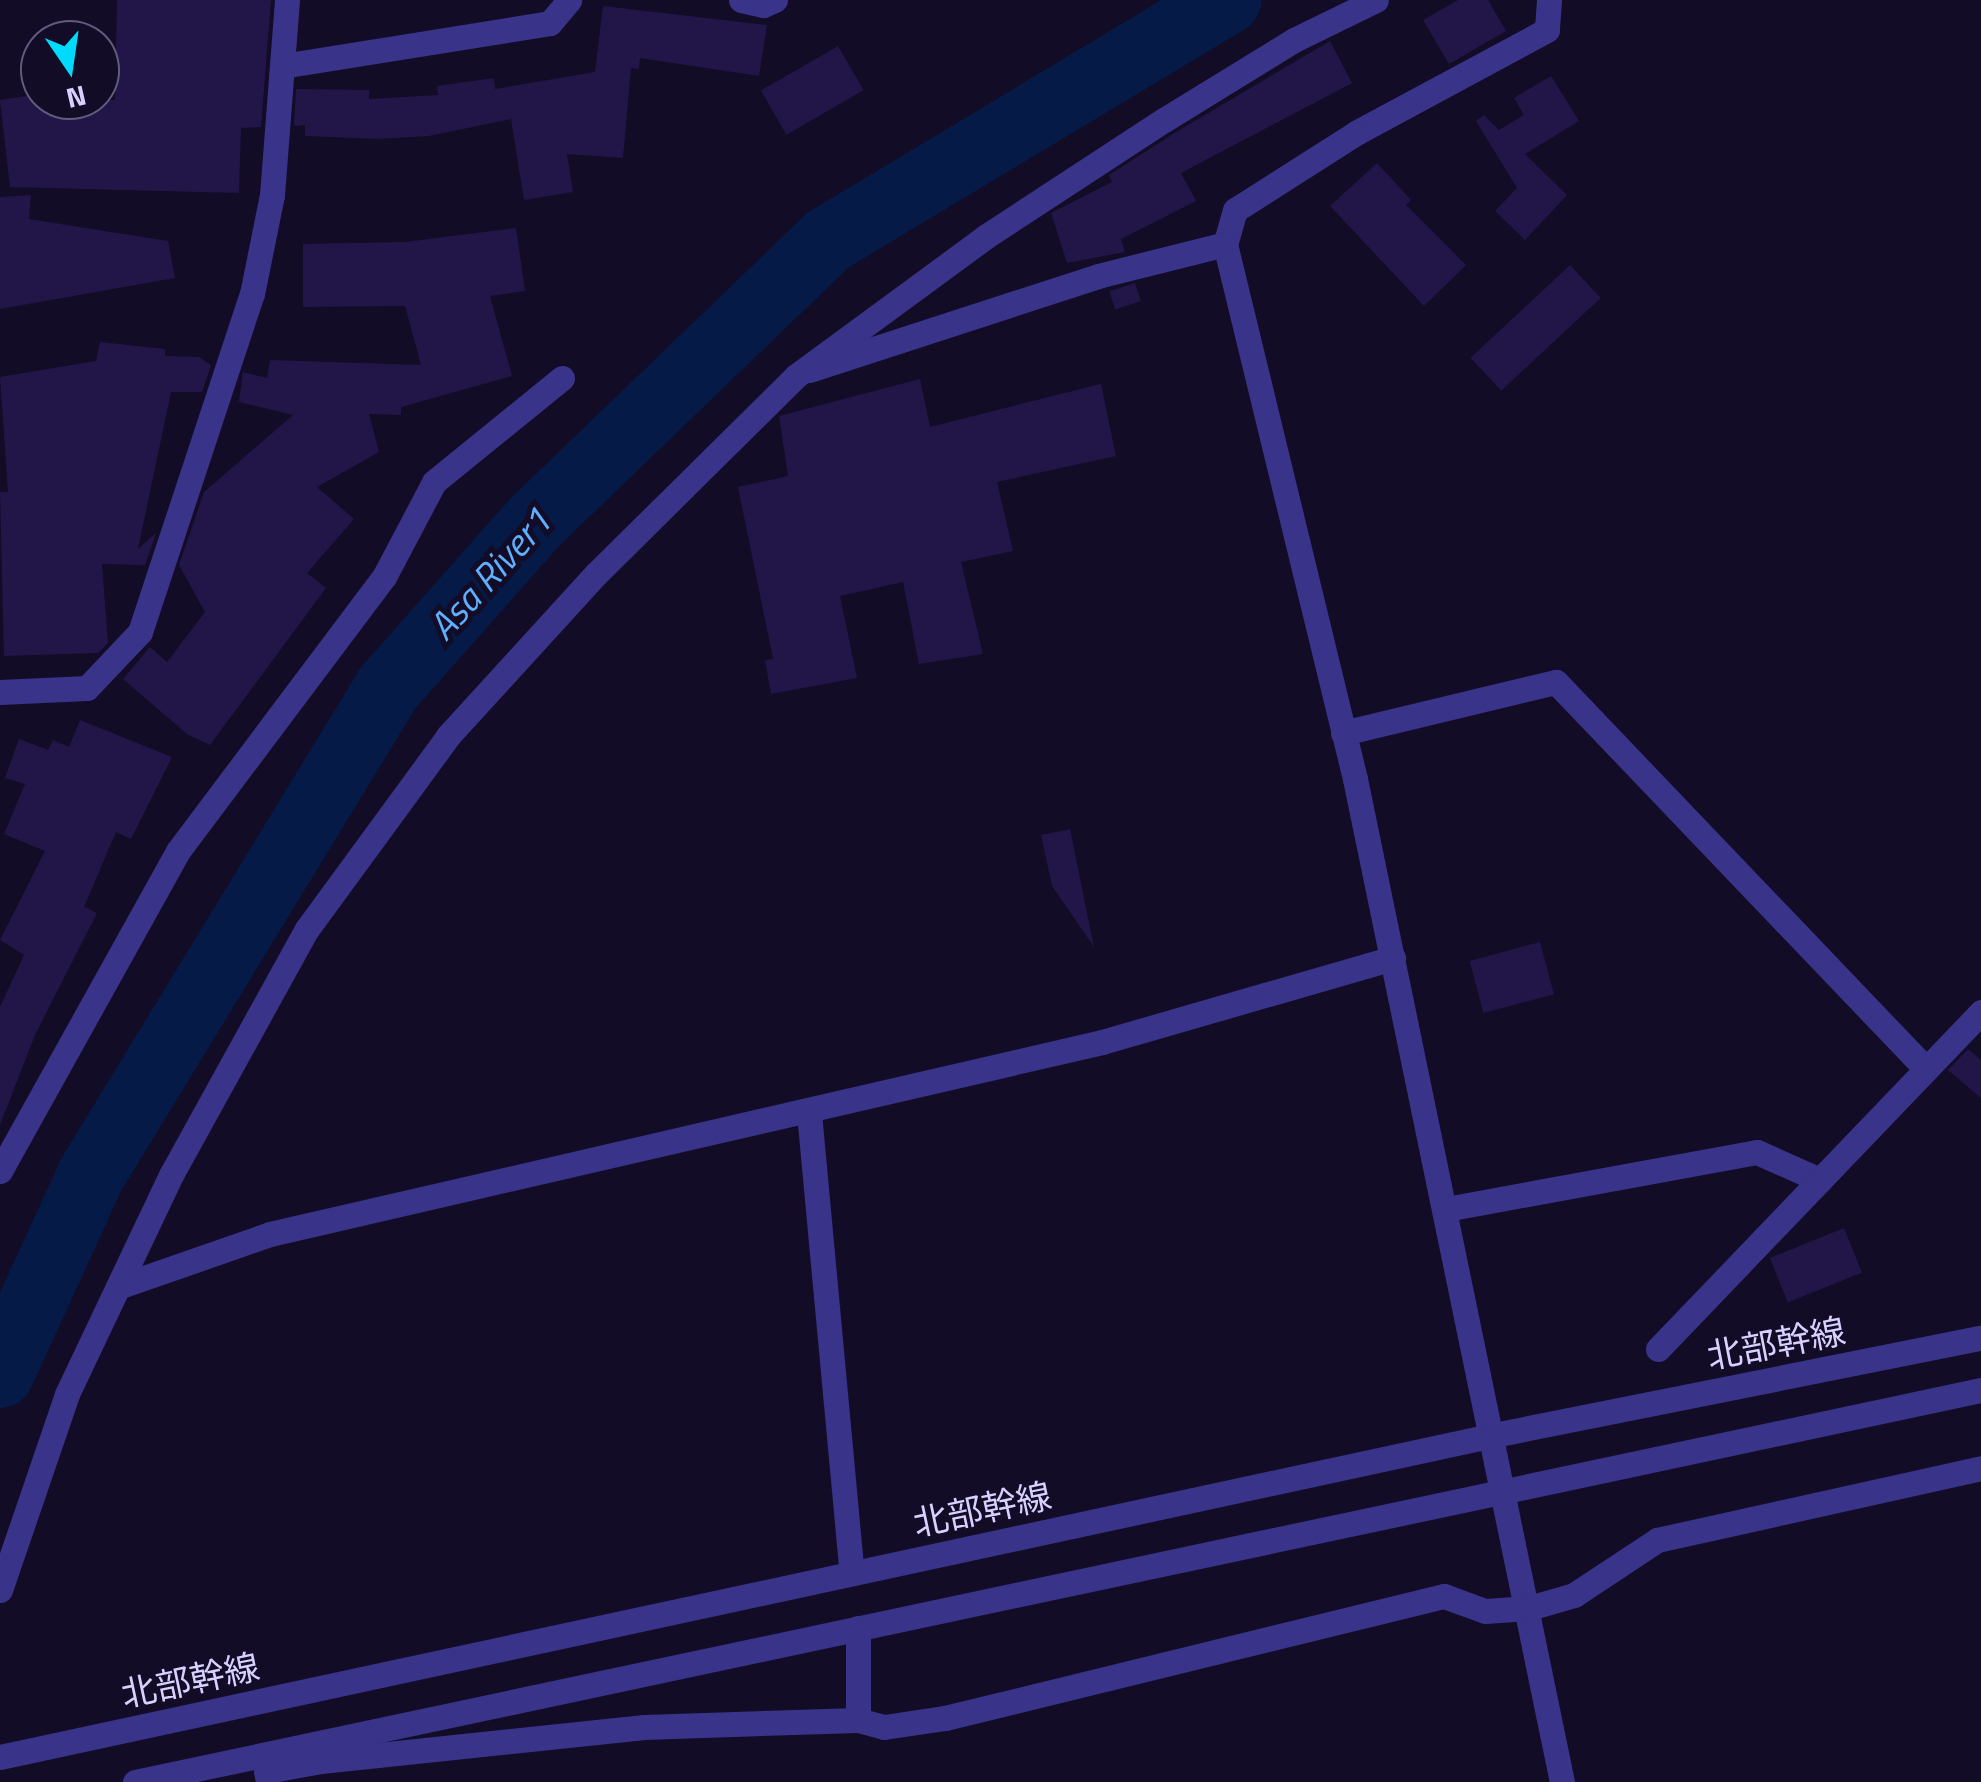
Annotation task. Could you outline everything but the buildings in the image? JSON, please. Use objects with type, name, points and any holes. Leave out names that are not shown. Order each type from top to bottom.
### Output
[{"type":"street","points":[[0,692],[87,688],[140,632],[252,294],[272,195],[287,0]]},
{"type":"street","points":[[282,66],[550,24],[570,0]]},
{"type":"street","points":[[741,0],[763,5],[775,0]]},
{"type":"street","points":[[0,1590],[67,1394],[171,1175],[307,930],[448,736],[596,574],[801,372],[985,237],[1148,130],[1294,40],[1376,0]]},
{"type":"street","points":[[1549,0],[1547,30],[1356,133],[1235,210],[1225,244],[1344,733],[1394,958],[1502,1489],[1530,1608],[1562,1782]]},
{"type":"street","points":[[801,372],[1098,276],[1225,244]]},
{"type":"street","points":[[0,1170],[178,851],[384,577],[434,482],[562,378]]},
{"type":"street","points":[[1344,733],[1556,682],[1926,1070]]},
{"type":"street","points":[[118,1286],[270,1234],[809,1113],[1102,1042],[1394,958]]},
{"type":"street","points":[[1658,1349],[1981,1012]]},
{"type":"street","points":[[809,1113],[852,1573]]},
{"type":"street","points":[[1446,1208],[1756,1152],[1820,1180]]},
{"type":"street","name":"北部幹線","points":[[0,1756],[1494,1435],[1981,1338]]},
{"type":"street","points":[[135,1782],[1981,1390]]},
{"type":"street","points":[[268,1782],[266,1772],[321,1761],[644,1727],[858,1720],[884,1726],[945,1718],[1444,1596],[1484,1611],[1530,1608],[1574,1595],[1658,1540],[1981,1468]]},
{"type":"street","points":[[858,1628],[858,1720]]},
{"type":"waterway","name":"Asa River1","points":[[0,1374],[91,1175],[388,688],[536,521],[828,240],[1228,0]]}]
